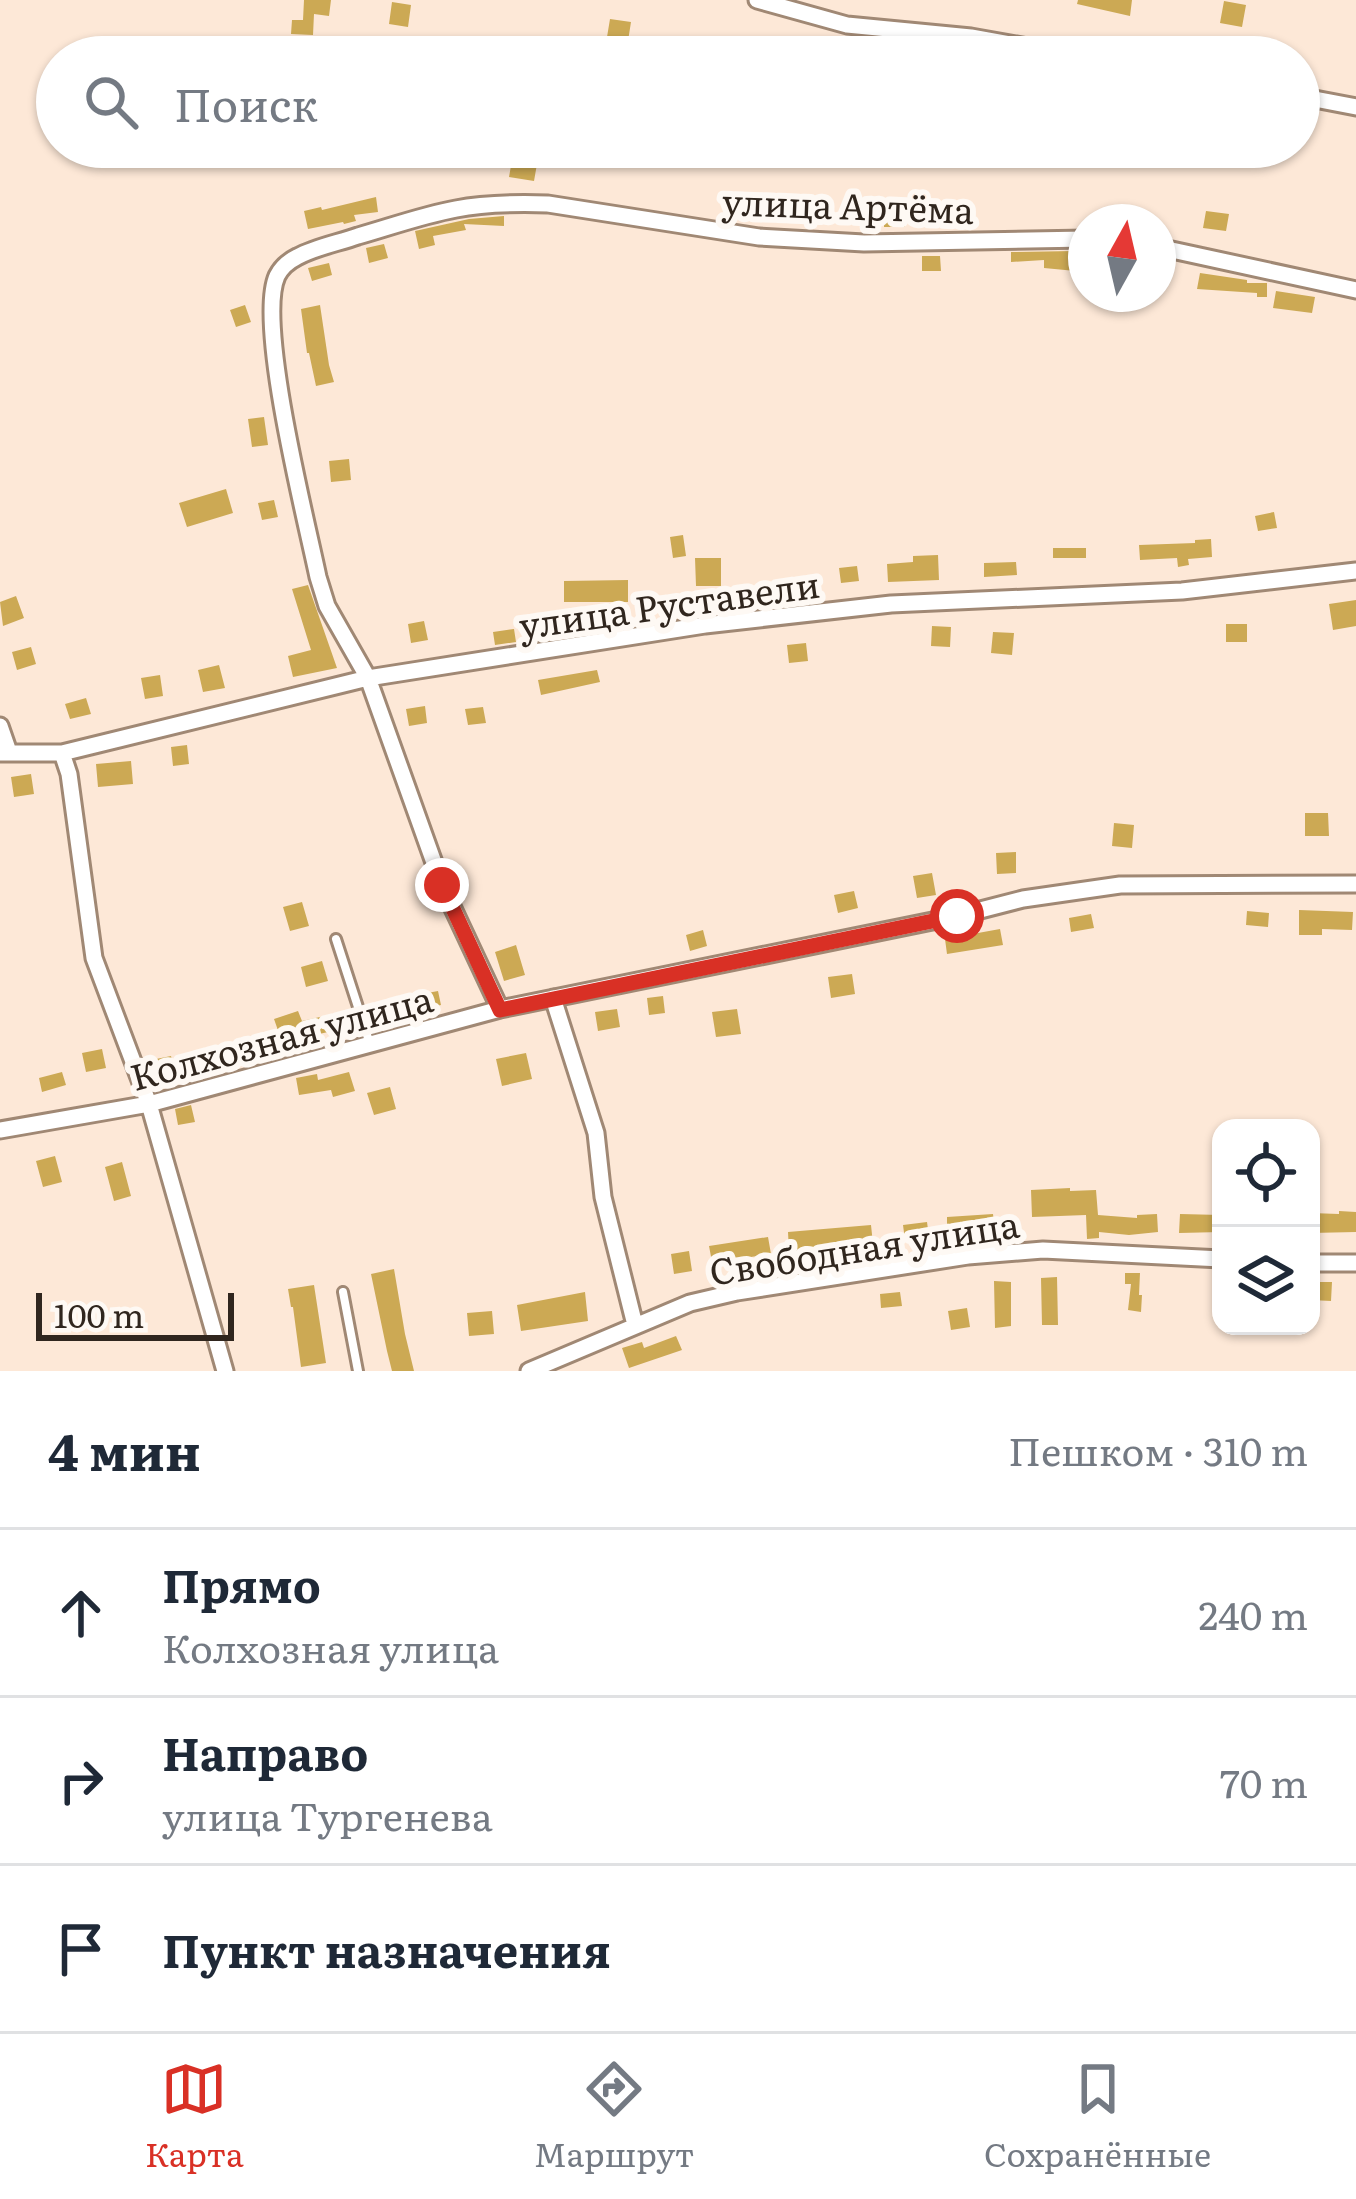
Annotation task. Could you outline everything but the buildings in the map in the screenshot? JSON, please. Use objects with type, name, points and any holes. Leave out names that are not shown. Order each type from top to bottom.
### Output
[{"type":"street","points":[[757,0],[847,25],[952,36]]},
{"type":"street","points":[[1320,100],[1356,106]]},
{"type":"street","name":"улица Артёма","points":[[368,678],[327,607],[278,382],[274,287],[278,272],[292,260],[458,208],[515,203],[759,237],[864,243],[1068,239]]},
{"type":"street","points":[[1176,251],[1356,290]]},
{"type":"street","name":"улица Руставели","points":[[4,752],[62,753],[368,678],[705,625],[891,604],[1182,591],[1356,571]]},
{"type":"street","points":[[368,678],[442,885],[500,1010]]},
{"type":"street","points":[[0,726],[4,752]]},
{"type":"street","points":[[62,753],[69,774],[94,958],[149,1104],[225,1371]]},
{"type":"street","name":"Колхозная улица","points":[[0,1130],[149,1104],[500,1010],[1076,890],[1173,883],[1356,884]]},
{"type":"street","points":[[554,998],[596,1132],[604,1196],[634,1325]]},
{"type":"street","name":"Свободная улица","points":[[529,1371],[690,1303],[736,1292],[968,1256],[1043,1250],[1212,1259]]},
{"type":"street","points":[[1320,1263],[1356,1263]]},
{"type":"lane","points":[[336,939],[370,1044]]},
{"type":"lane","points":[[343,1292],[358,1371]]},
{"type":"route","points":[[442,885],[500,1010],[957,916]]}]
